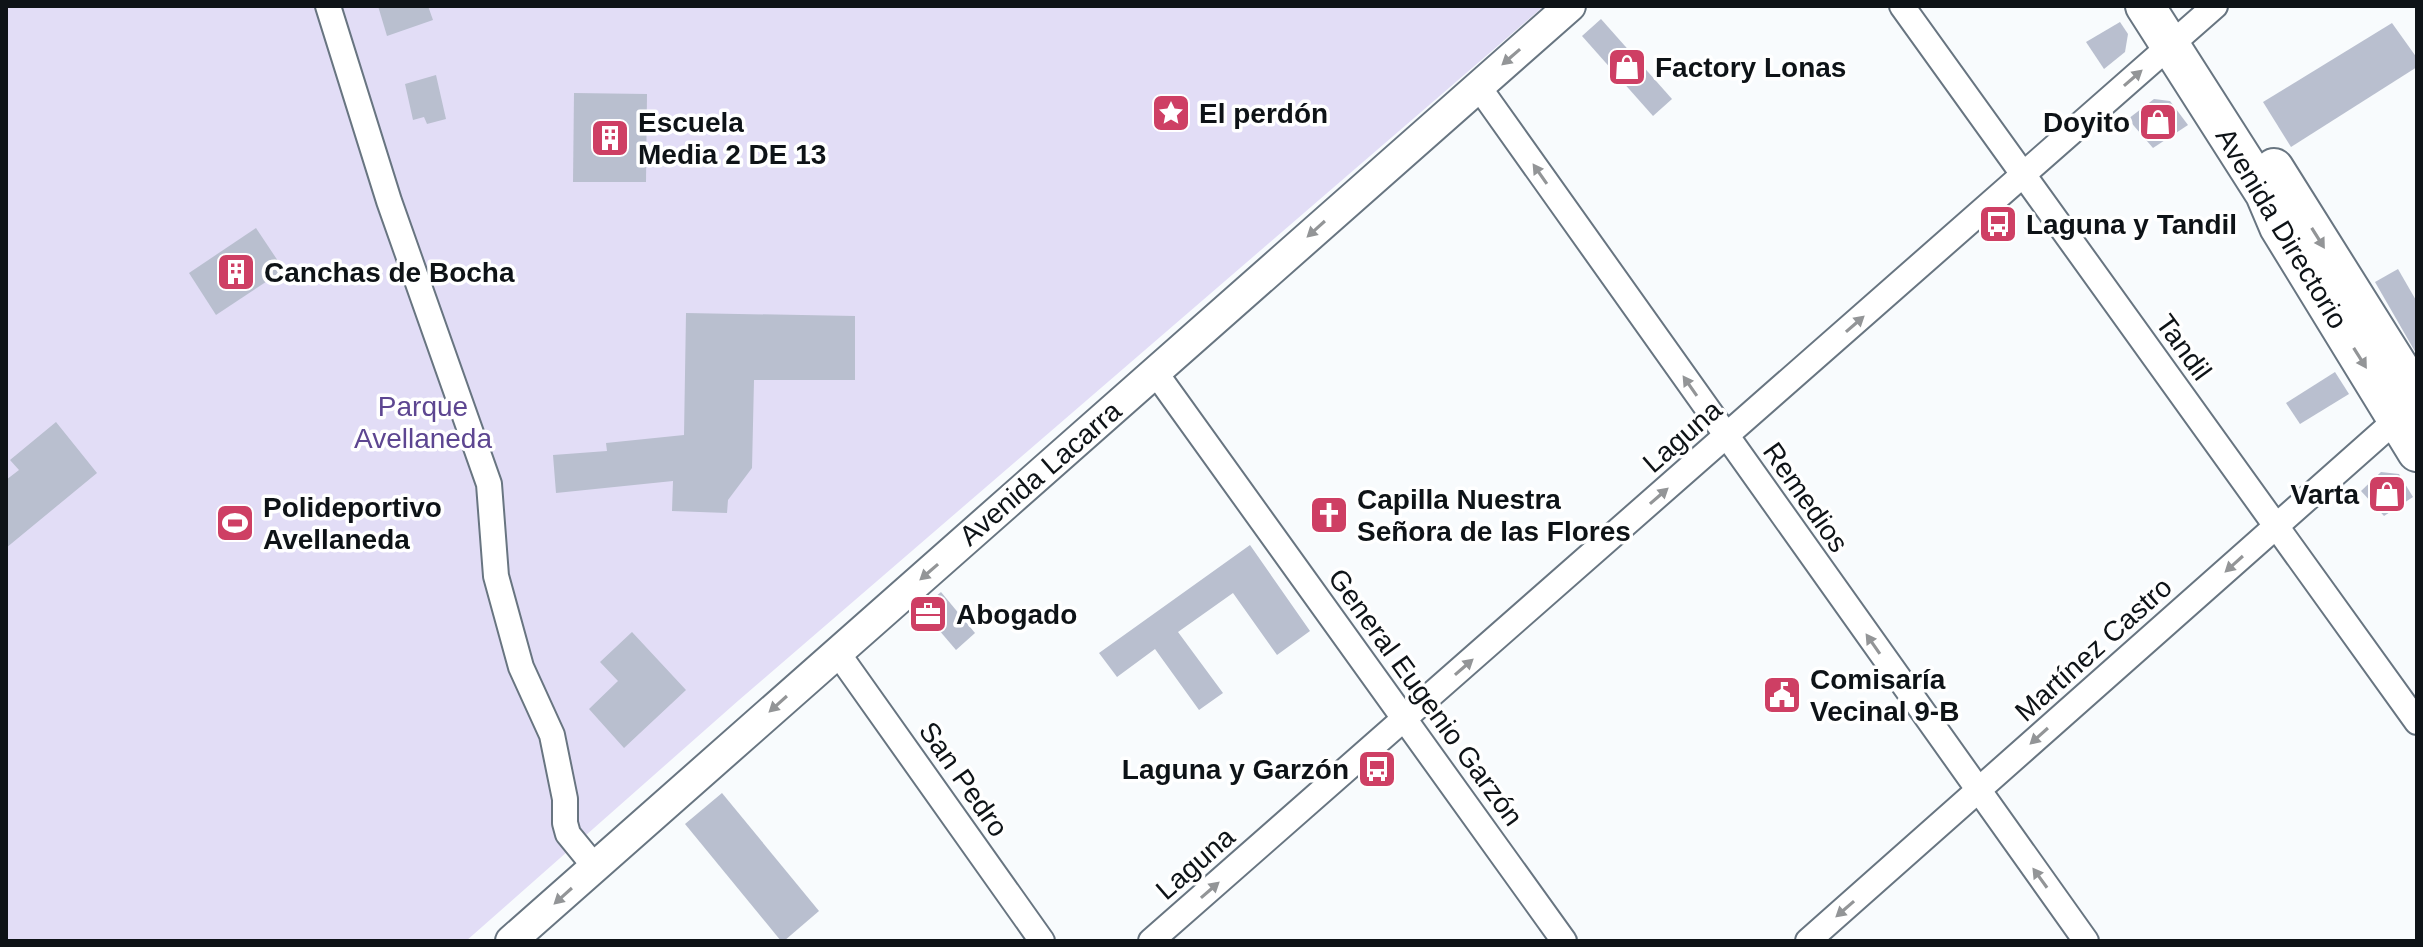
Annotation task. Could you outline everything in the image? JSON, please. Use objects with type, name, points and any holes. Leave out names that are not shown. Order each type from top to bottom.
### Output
[{"type":"main road","name":"Avenida Directorio","points":[[2145,6],[2186,22],[2279,227],[2410,406],[2417,452]]},
{"type":"street","points":[[328,6],[389,201],[489,484],[496,576],[521,667],[552,735],[565,799],[568,834],[595,867]]},
{"type":"street","name":"Avenida Lacarra","points":[[522,938],[595,867],[1570,6]]},
{"type":"street","name":"Tandil","points":[[1902,6],[2417,722]]},
{"type":"street","name":"Laguna","points":[[1151,941],[2024,174],[2186,22]]},
{"type":"street","name":"Remedios","points":[[1478,86],[2086,941]]},
{"type":"street","name":"General Eugenio Garzón","points":[[1155,372],[1564,941]]},
{"type":"street","name":"Martínez Castro","points":[[1808,941],[2410,406]]},
{"type":"street","name":"San Pedro","points":[[837,652],[1042,941]]},
{"type":"green space","name":"Parque Avellaneda","points":[[6,6],[1544,6],[739,700],[466,941],[6,941]]},
{"type":"building","points":[[378,6],[428,6],[433,20],[387,36]]},
{"type":"building","name":"Factory Lonas","points":[[1601,19],[1672,99],[1653,116],[1582,36]]},
{"type":"building","points":[[2120,22],[2128,34],[2125,52],[2104,69],[2086,42]]},
{"type":"building","points":[[2392,23],[2417,58],[2417,67],[2291,147],[2263,102]]},
{"type":"building","points":[[436,75],[446,119],[427,124],[424,117],[413,120],[405,84]]},
{"type":"building","name":"Escuela Media 2 DE 13","points":[[574,93],[647,94],[646,182],[573,182]]},
{"type":"building","name":"Doyito","points":[[2154,99],[2170,101],[2188,125],[2153,148],[2128,119]]},
{"type":"building","name":"Canchas de Bocha","points":[[256,228],[284,270],[216,315],[189,273]]},
{"type":"building","points":[[2398,269],[2417,302],[2417,355],[2375,282]]},
{"type":"building","points":[[686,313],[855,316],[855,380],[754,380],[752,468],[728,500],[727,513],[672,511],[673,481],[556,493],[553,455],[607,451],[606,443],[684,435]]},
{"type":"building","points":[[2335,372],[2349,394],[2300,424],[2286,403]]},
{"type":"building","points":[[56,422],[97,473],[6,548],[6,480],[19,470],[10,460]]},
{"type":"building","name":"Varta","points":[[2381,472],[2399,474],[2413,497],[2384,516],[2361,491]]},
{"type":"building","points":[[1250,545],[1310,631],[1277,655],[1233,593],[1178,632],[1223,693],[1199,710],[1155,649],[1117,677],[1099,653]]},
{"type":"building","points":[[941,592],[975,633],[956,650],[921,609]]},
{"type":"building","points":[[632,632],[686,690],[624,748],[589,709],[618,681],[600,662]]},
{"type":"building","points":[[722,793],[819,911],[784,941],[685,824]]},
{"type":"place","name":"Factory Lonas","points":[[1627,67]]},
{"type":"place","name":"El perdón","points":[[1171,113]]},
{"type":"place","name":"Doyito","points":[[2158,122]]},
{"type":"place","name":"Escuela Media 2 DE 13","points":[[610,138]]},
{"type":"place","name":"Laguna y Tandil","points":[[1998,224]]},
{"type":"place","name":"Canchas de Bocha","points":[[236,272]]},
{"type":"place","name":"Varta","points":[[2387,494]]},
{"type":"place","name":"Capilla Nuestra Señora de las Flores","points":[[1329,515]]},
{"type":"place","name":"Polideportivo Avellaneda","points":[[235,523]]},
{"type":"place","name":"Abogado","points":[[928,614]]},
{"type":"place","name":"Comisaría Vecinal 9-B","points":[[1782,695]]},
{"type":"place","name":"Laguna y Garzón","points":[[1377,769]]}]
